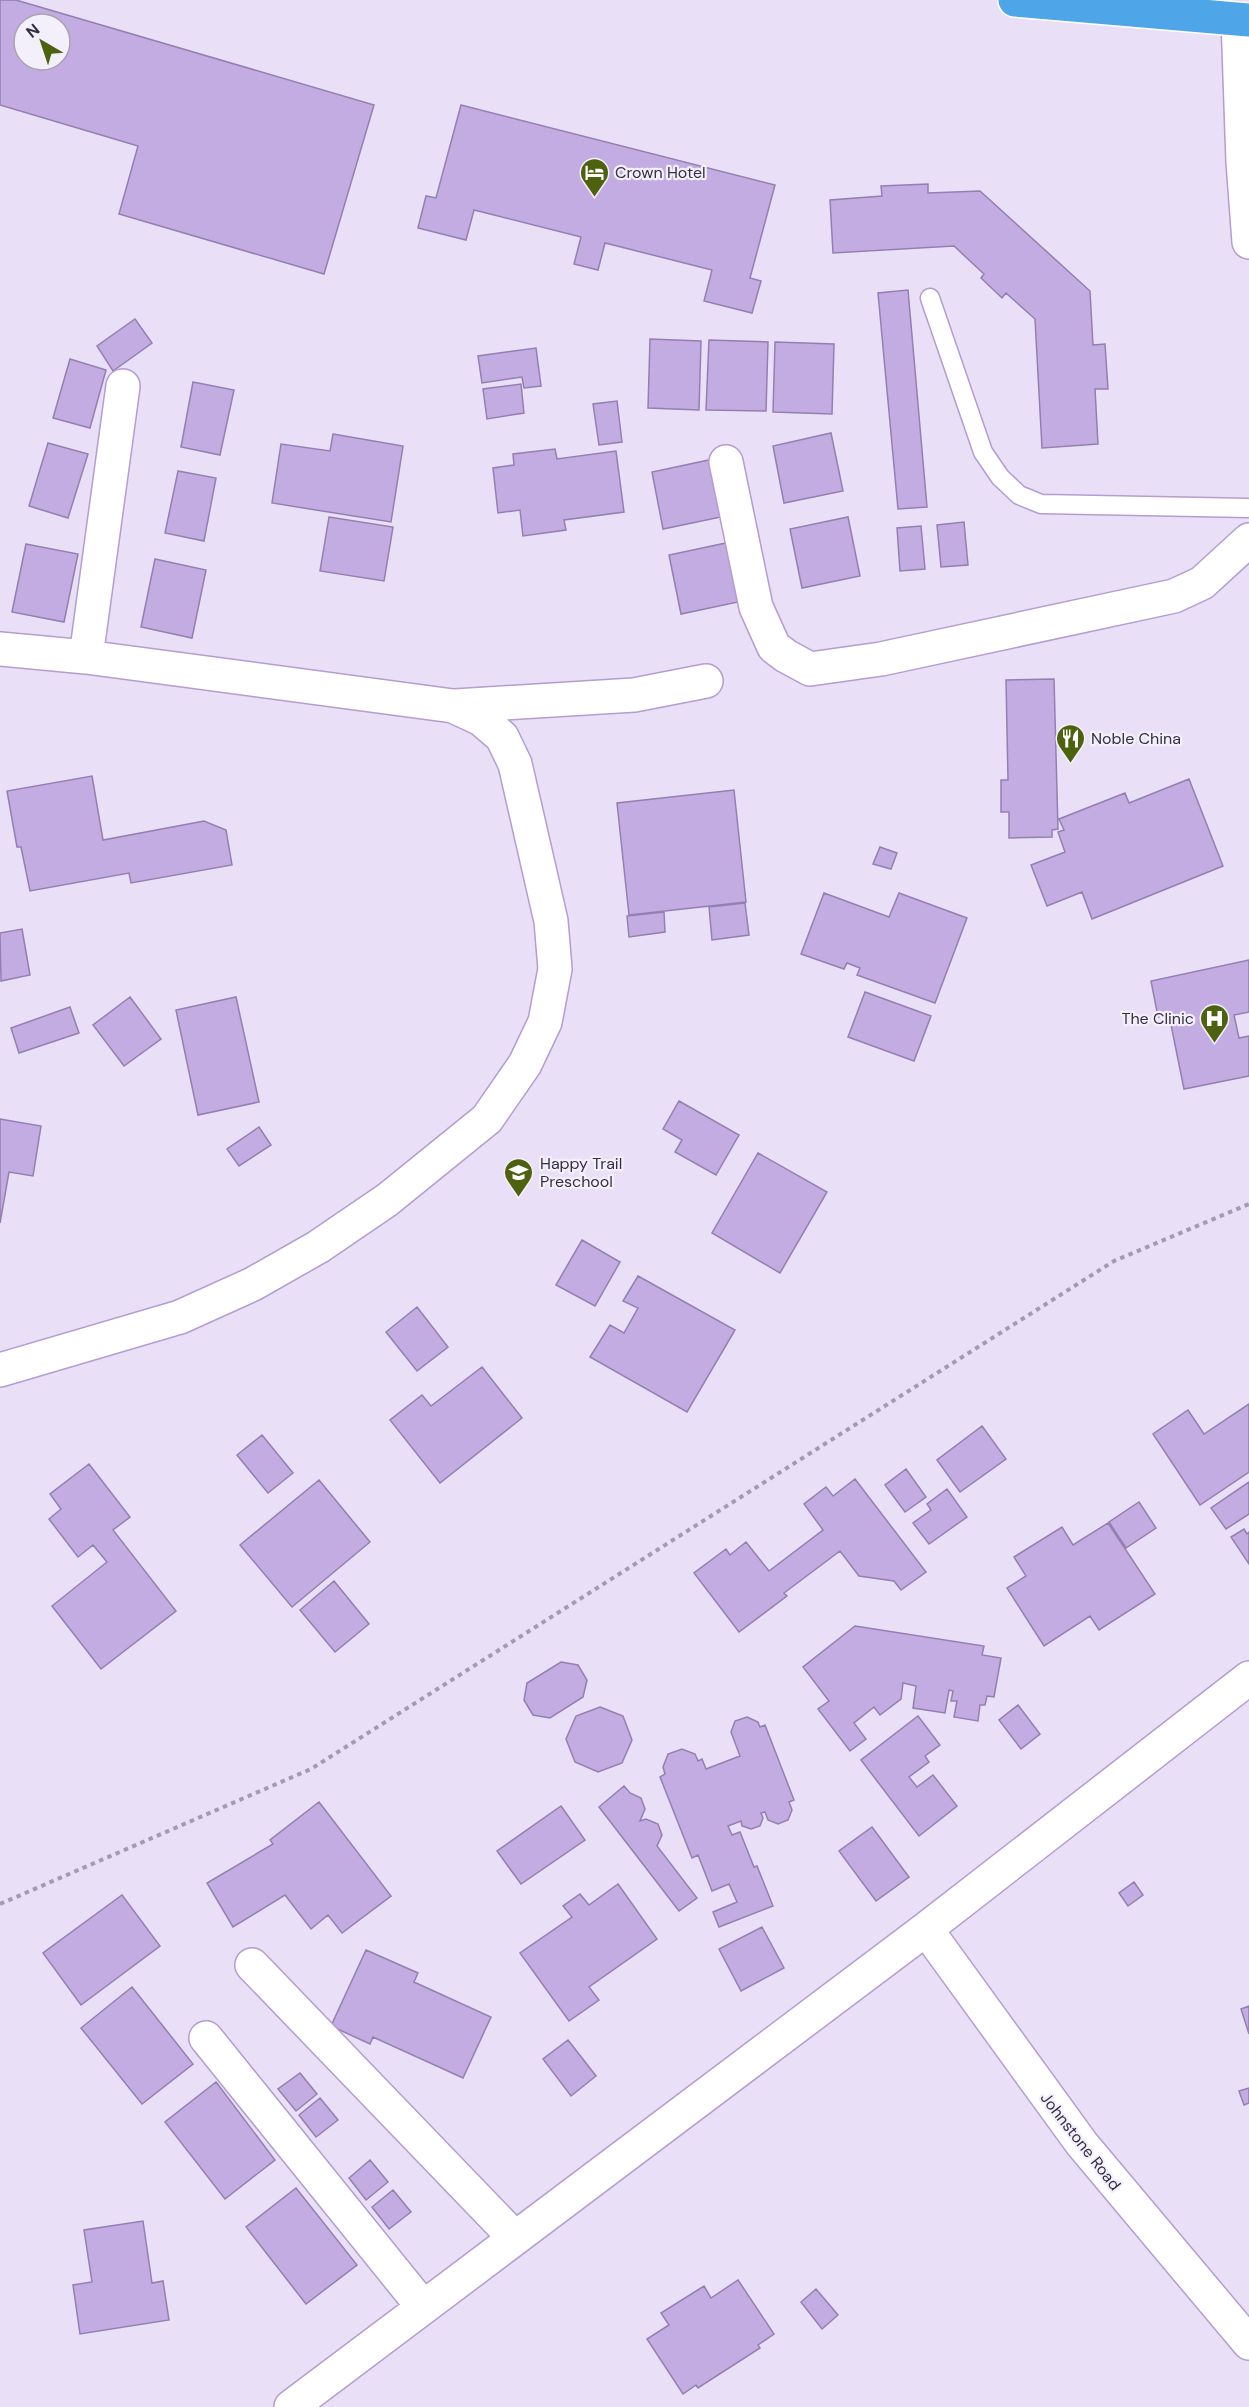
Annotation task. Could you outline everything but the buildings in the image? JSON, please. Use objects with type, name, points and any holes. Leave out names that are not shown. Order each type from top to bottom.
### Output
[{"type":"highway","points":[[1015,0],[1069,2],[1244,19]]},
{"type":"street","points":[[1244,19],[1243,162],[1249,242]]},
{"type":"street","points":[[86,657],[123,386]]},
{"type":"street","points":[[726,462],[756,607],[774,647],[786,657],[810,669],[880,659],[1174,596],[1202,583],[1249,540]]},
{"type":"street","points":[[0,650],[86,657],[453,706],[634,695],[706,681]]},
{"type":"street","points":[[0,1370],[180,1317],[252,1284],[318,1247],[387,1200],[487,1119],[525,1064],[545,1022],[555,969],[551,921],[515,764],[502,737],[481,718],[453,706]]},
{"type":"street","points":[[291,2407],[926,1929],[1249,1678]]},
{"type":"street","name":"Johnstone Road","points":[[926,1929],[1082,2144],[1249,2343]]},
{"type":"street","points":[[252,1965],[514,2237]]},
{"type":"street","points":[[206,2038],[423,2307]]},
{"type":"lane","points":[[930,298],[983,452],[1000,477],[1019,495],[1041,504],[1249,508]]},
{"type":"path","points":[[0,1904],[311,1769],[1114,1261],[1249,1204]]},
{"type":"place","name":"Crown Hotel","points":[[594,198]]},
{"type":"place","name":"Noble China","points":[[1070,764]]},
{"type":"place","name":"The Clinic","points":[[1215,1044]]},
{"type":"place","name":"Happy Trail Preschool","points":[[519,1198]]}]
